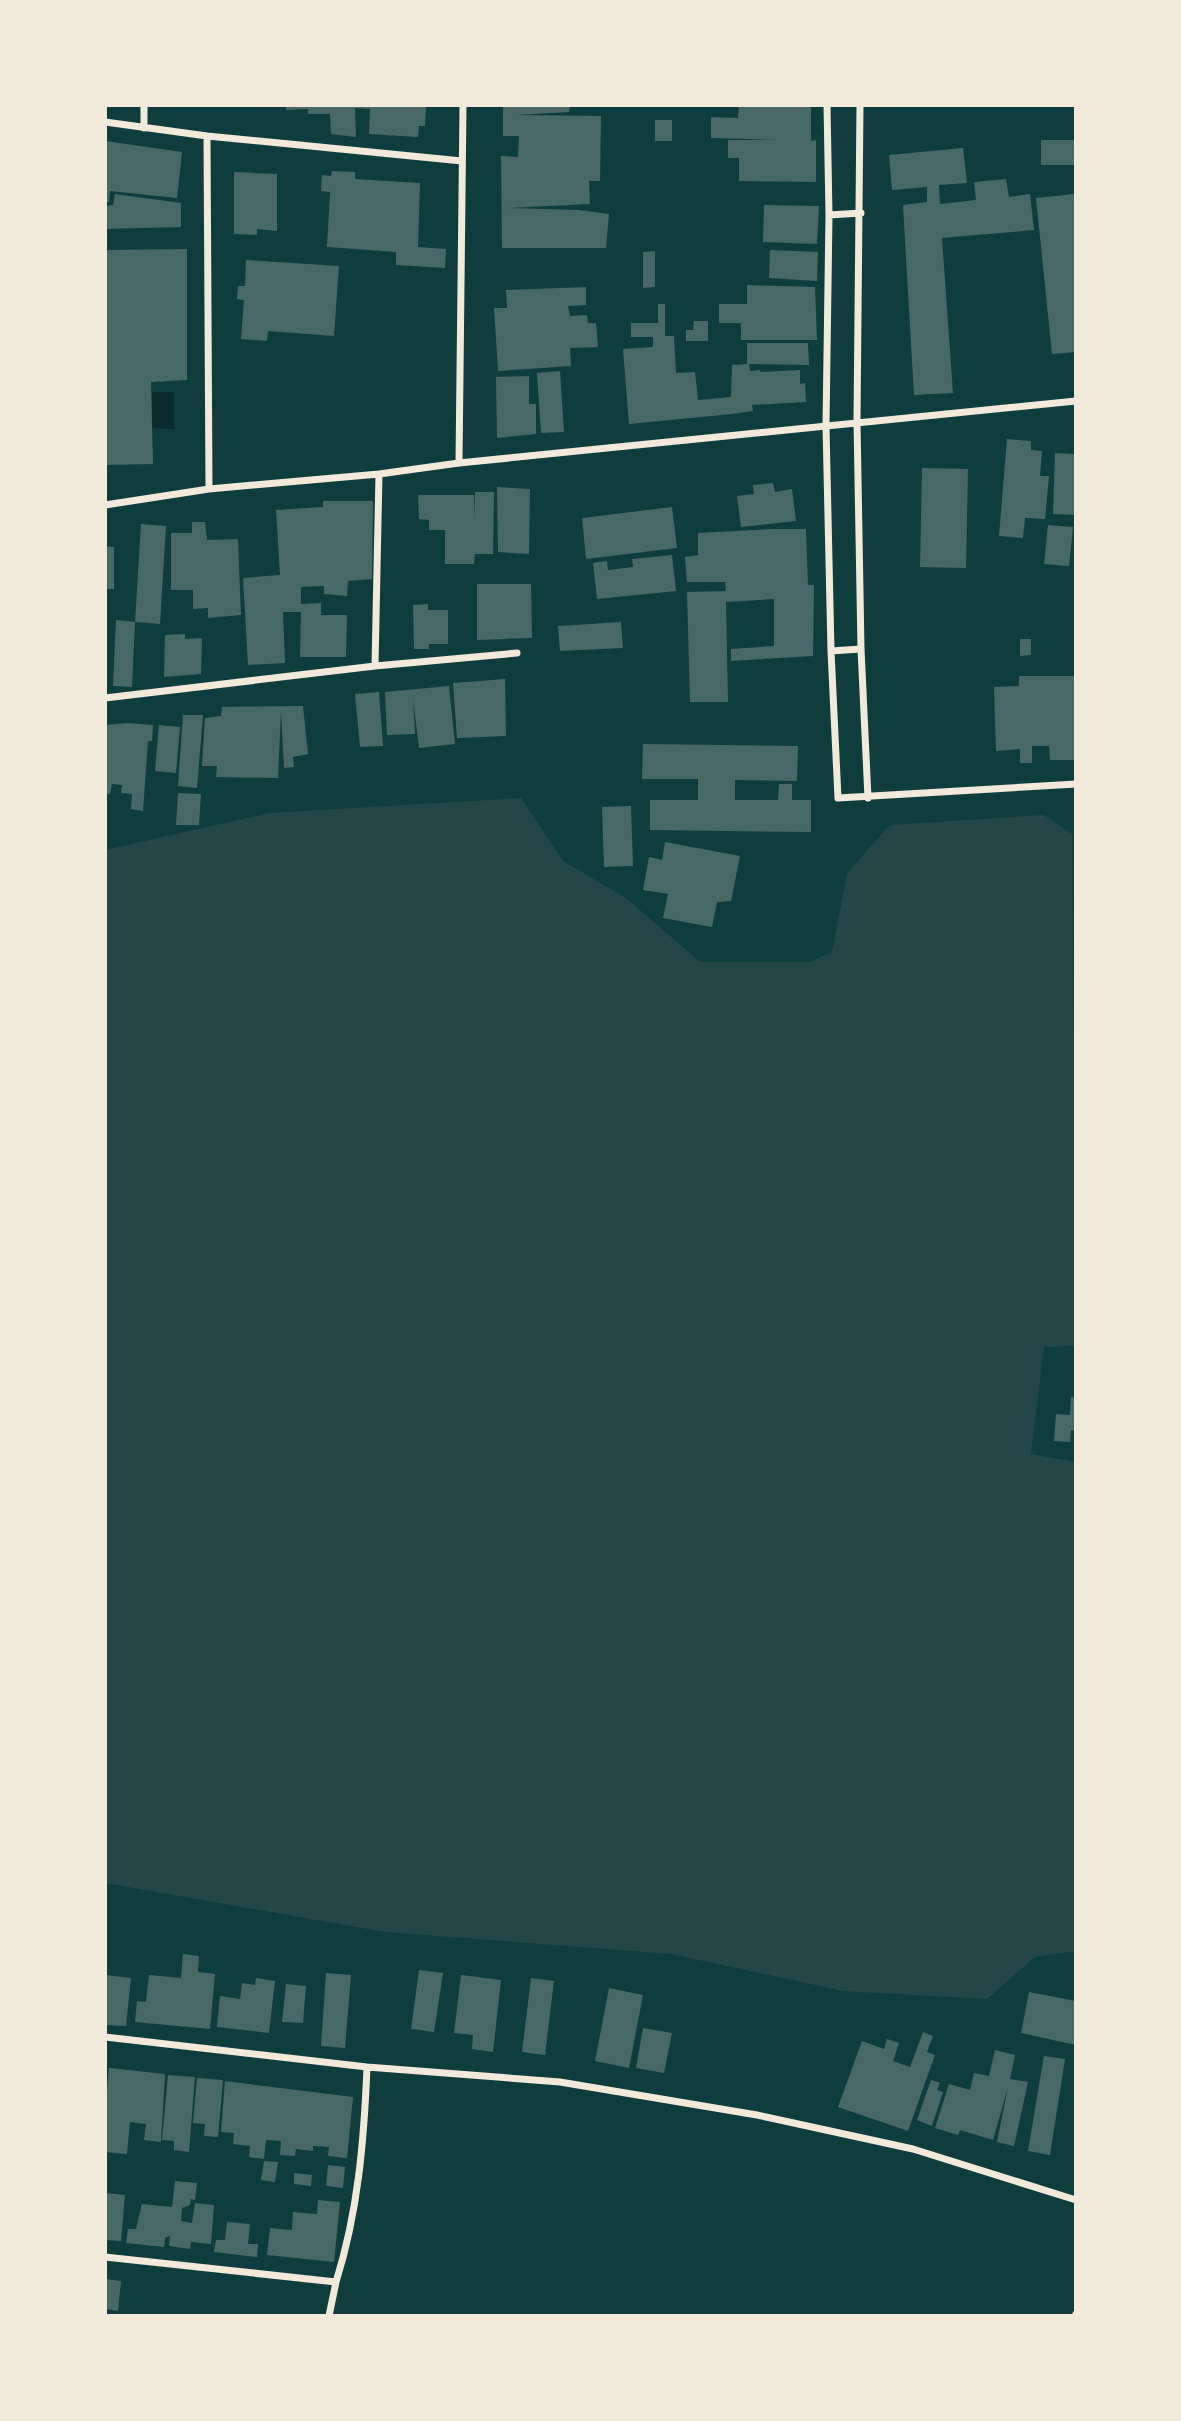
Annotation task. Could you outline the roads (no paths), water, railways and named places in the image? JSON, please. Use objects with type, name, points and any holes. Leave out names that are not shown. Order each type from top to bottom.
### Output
[{"type":"street","points":[[144,105],[144,128]]},
{"type":"street","points":[[459,463],[463,105]]},
{"type":"street","points":[[827,105],[829,215],[826,426],[831,651],[838,799],[1076,784]]},
{"type":"street","points":[[860,105],[857,421],[861,649],[868,798]]},
{"type":"street","points":[[105,122],[206,136],[462,161]]},
{"type":"street","points":[[206,136],[209,489]]},
{"type":"street","points":[[829,215],[860,213]]},
{"type":"street","points":[[105,505],[209,489],[379,474],[459,463],[857,421],[1076,401]]},
{"type":"street","points":[[375,666],[379,474]]},
{"type":"street","points":[[831,651],[861,649]]},
{"type":"street","points":[[105,698],[375,666],[517,653]]},
{"type":"street","points":[[105,2037],[367,2067],[560,2082],[757,2115],[913,2149],[1076,2200]]},
{"type":"street","points":[[329,2316],[348,2243],[359,2183],[367,2067]]},
{"type":"street","points":[[105,2257],[336,2282]]}]
